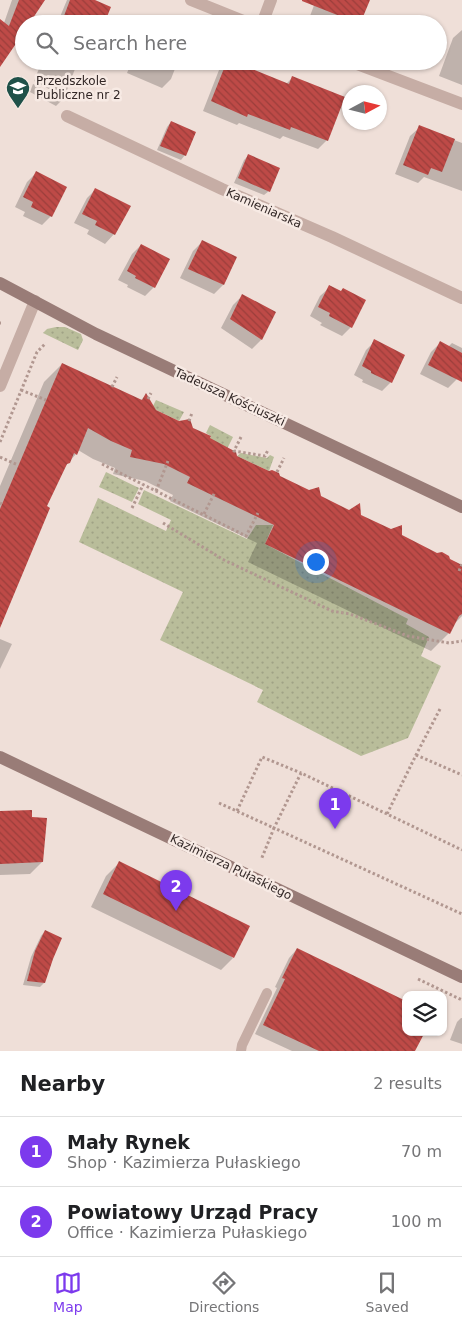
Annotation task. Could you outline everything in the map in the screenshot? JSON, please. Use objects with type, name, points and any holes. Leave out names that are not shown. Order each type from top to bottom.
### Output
[{"type":"street","points":[[191,0],[228,15]]},
{"type":"street","points":[[265,15],[271,0]]},
{"type":"street","points":[[373,70],[462,104]]},
{"type":"street","name":"Kamieniarska","points":[[67,116],[462,298]]},
{"type":"street","name":"Tadeusza Kościuszki","points":[[0,283],[96,334],[462,507]]},
{"type":"street","points":[[0,386],[35,301]]},
{"type":"street","name":"Kazimierza Pułaskiego","points":[[0,757],[462,978]]},
{"type":"lane","points":[[241,1051],[242,1045],[267,994]]},
{"type":"path","points":[[0,442],[37,352],[46,342]]},
{"type":"path","points":[[112,387],[117,376]]},
{"type":"path","points":[[21,390],[46,400]]},
{"type":"path","points":[[148,399],[151,393]]},
{"type":"path","points":[[189,421],[192,413]]},
{"type":"path","points":[[241,437],[234,451],[265,456],[268,450]]},
{"type":"path","points":[[0,457],[18,465]]},
{"type":"path","points":[[277,472],[284,458]]},
{"type":"path","points":[[156,491],[168,461]]},
{"type":"path","points":[[102,464],[246,536],[258,512]]},
{"type":"path","points":[[132,508],[143,484]]},
{"type":"path","points":[[204,514],[215,492]]},
{"type":"path","points":[[163,523],[224,560],[332,611],[350,614],[408,636],[449,642],[462,641]]},
{"type":"path","points":[[459,571],[462,564]]},
{"type":"path","points":[[387,814],[440,709]]},
{"type":"path","points":[[416,755],[462,775]]},
{"type":"path","points":[[237,811],[262,757],[302,773],[462,850]]},
{"type":"path","points":[[260,863],[274,828],[302,773]]},
{"type":"path","points":[[219,803],[462,914]]},
{"type":"green space","points":[[65,327],[81,334],[83,340],[78,350],[43,333],[47,329]]},
{"type":"green space","points":[[156,400],[184,412],[179,421],[152,408]]},
{"type":"green space","points":[[210,425],[233,437],[226,451],[208,443],[211,436],[206,433]]},
{"type":"green space","points":[[241,453],[267,458],[270,455],[274,457],[269,471],[237,456]]},
{"type":"green space","points":[[106,472],[139,488],[132,502],[99,487]]},
{"type":"green space","points":[[144,490],[247,539],[256,525],[273,525],[265,544],[408,619],[406,624],[429,637],[421,656],[441,666],[408,738],[361,756],[257,702],[263,690],[160,640],[183,592],[79,542],[98,498],[166,531],[171,520],[138,504]]},
{"type":"building","points":[[19,0],[45,0],[35,15],[15,15],[15,45],[0,67],[0,19],[9,26]]},
{"type":"building","points":[[70,0],[95,0],[111,7],[108,15],[64,15]]},
{"type":"building","points":[[370,0],[364,15],[337,15],[302,1]]},
{"type":"building","points":[[223,70],[255,70],[289,84],[292,76],[342,96],[342,105],[328,141],[291,127],[290,130],[248,114],[247,117],[211,101]]},
{"type":"building","points":[[171,121],[196,132],[186,156],[160,146]]},
{"type":"building","points":[[419,125],[455,139],[442,172],[431,168],[428,175],[403,165]]},
{"type":"building","points":[[248,154],[280,168],[270,192],[238,178]]},
{"type":"building","points":[[36,171],[67,187],[52,217],[31,207],[33,202],[23,197]]},
{"type":"building","points":[[95,188],[131,206],[115,235],[95,225],[97,221],[82,214]]},
{"type":"building","points":[[202,240],[237,257],[224,285],[188,269]]},
{"type":"building","points":[[141,244],[170,259],[155,288],[135,278],[136,276],[127,271]]},
{"type":"building","points":[[329,285],[341,291],[343,288],[366,300],[352,328],[329,316],[330,313],[318,307]]},
{"type":"building","points":[[242,294],[276,312],[262,340],[230,319]]},
{"type":"building","points":[[374,339],[405,355],[392,383],[371,373],[371,371],[362,366]]},
{"type":"building","points":[[440,341],[462,353],[462,382],[428,365]]},
{"type":"building","points":[[62,363],[142,400],[146,393],[156,410],[179,421],[190,419],[193,428],[211,436],[210,438],[236,452],[237,456],[269,471],[272,470],[279,473],[280,476],[309,490],[319,487],[321,496],[349,510],[360,503],[361,515],[391,529],[402,525],[402,535],[437,553],[442,552],[449,556],[450,559],[462,565],[462,614],[459,616],[450,634],[265,544],[274,525],[187,483],[190,477],[164,464],[130,457],[132,450],[88,428],[77,455],[74,453],[70,463],[67,464],[47,506],[50,508],[0,628],[0,509]]},
{"type":"building","points":[[32,810],[32,817],[47,818],[43,862],[0,864],[0,811]]},
{"type":"building","points":[[119,861],[250,926],[234,958],[103,894]]},
{"type":"building","points":[[45,930],[62,938],[45,983],[27,981],[35,951]]},
{"type":"building","points":[[297,948],[402,999],[402,1036],[423,1036],[415,1051],[319,1051],[263,1025],[285,979],[282,978]]},
{"type":"place","name":"Przedszkole Publiczne nr 2","points":[[18,109]]},
{"type":"place","name":"Mały Rynek","points":[[335,829]]},
{"type":"place","name":"Powiatowy Urząd Pracy","points":[[176,911]]}]
